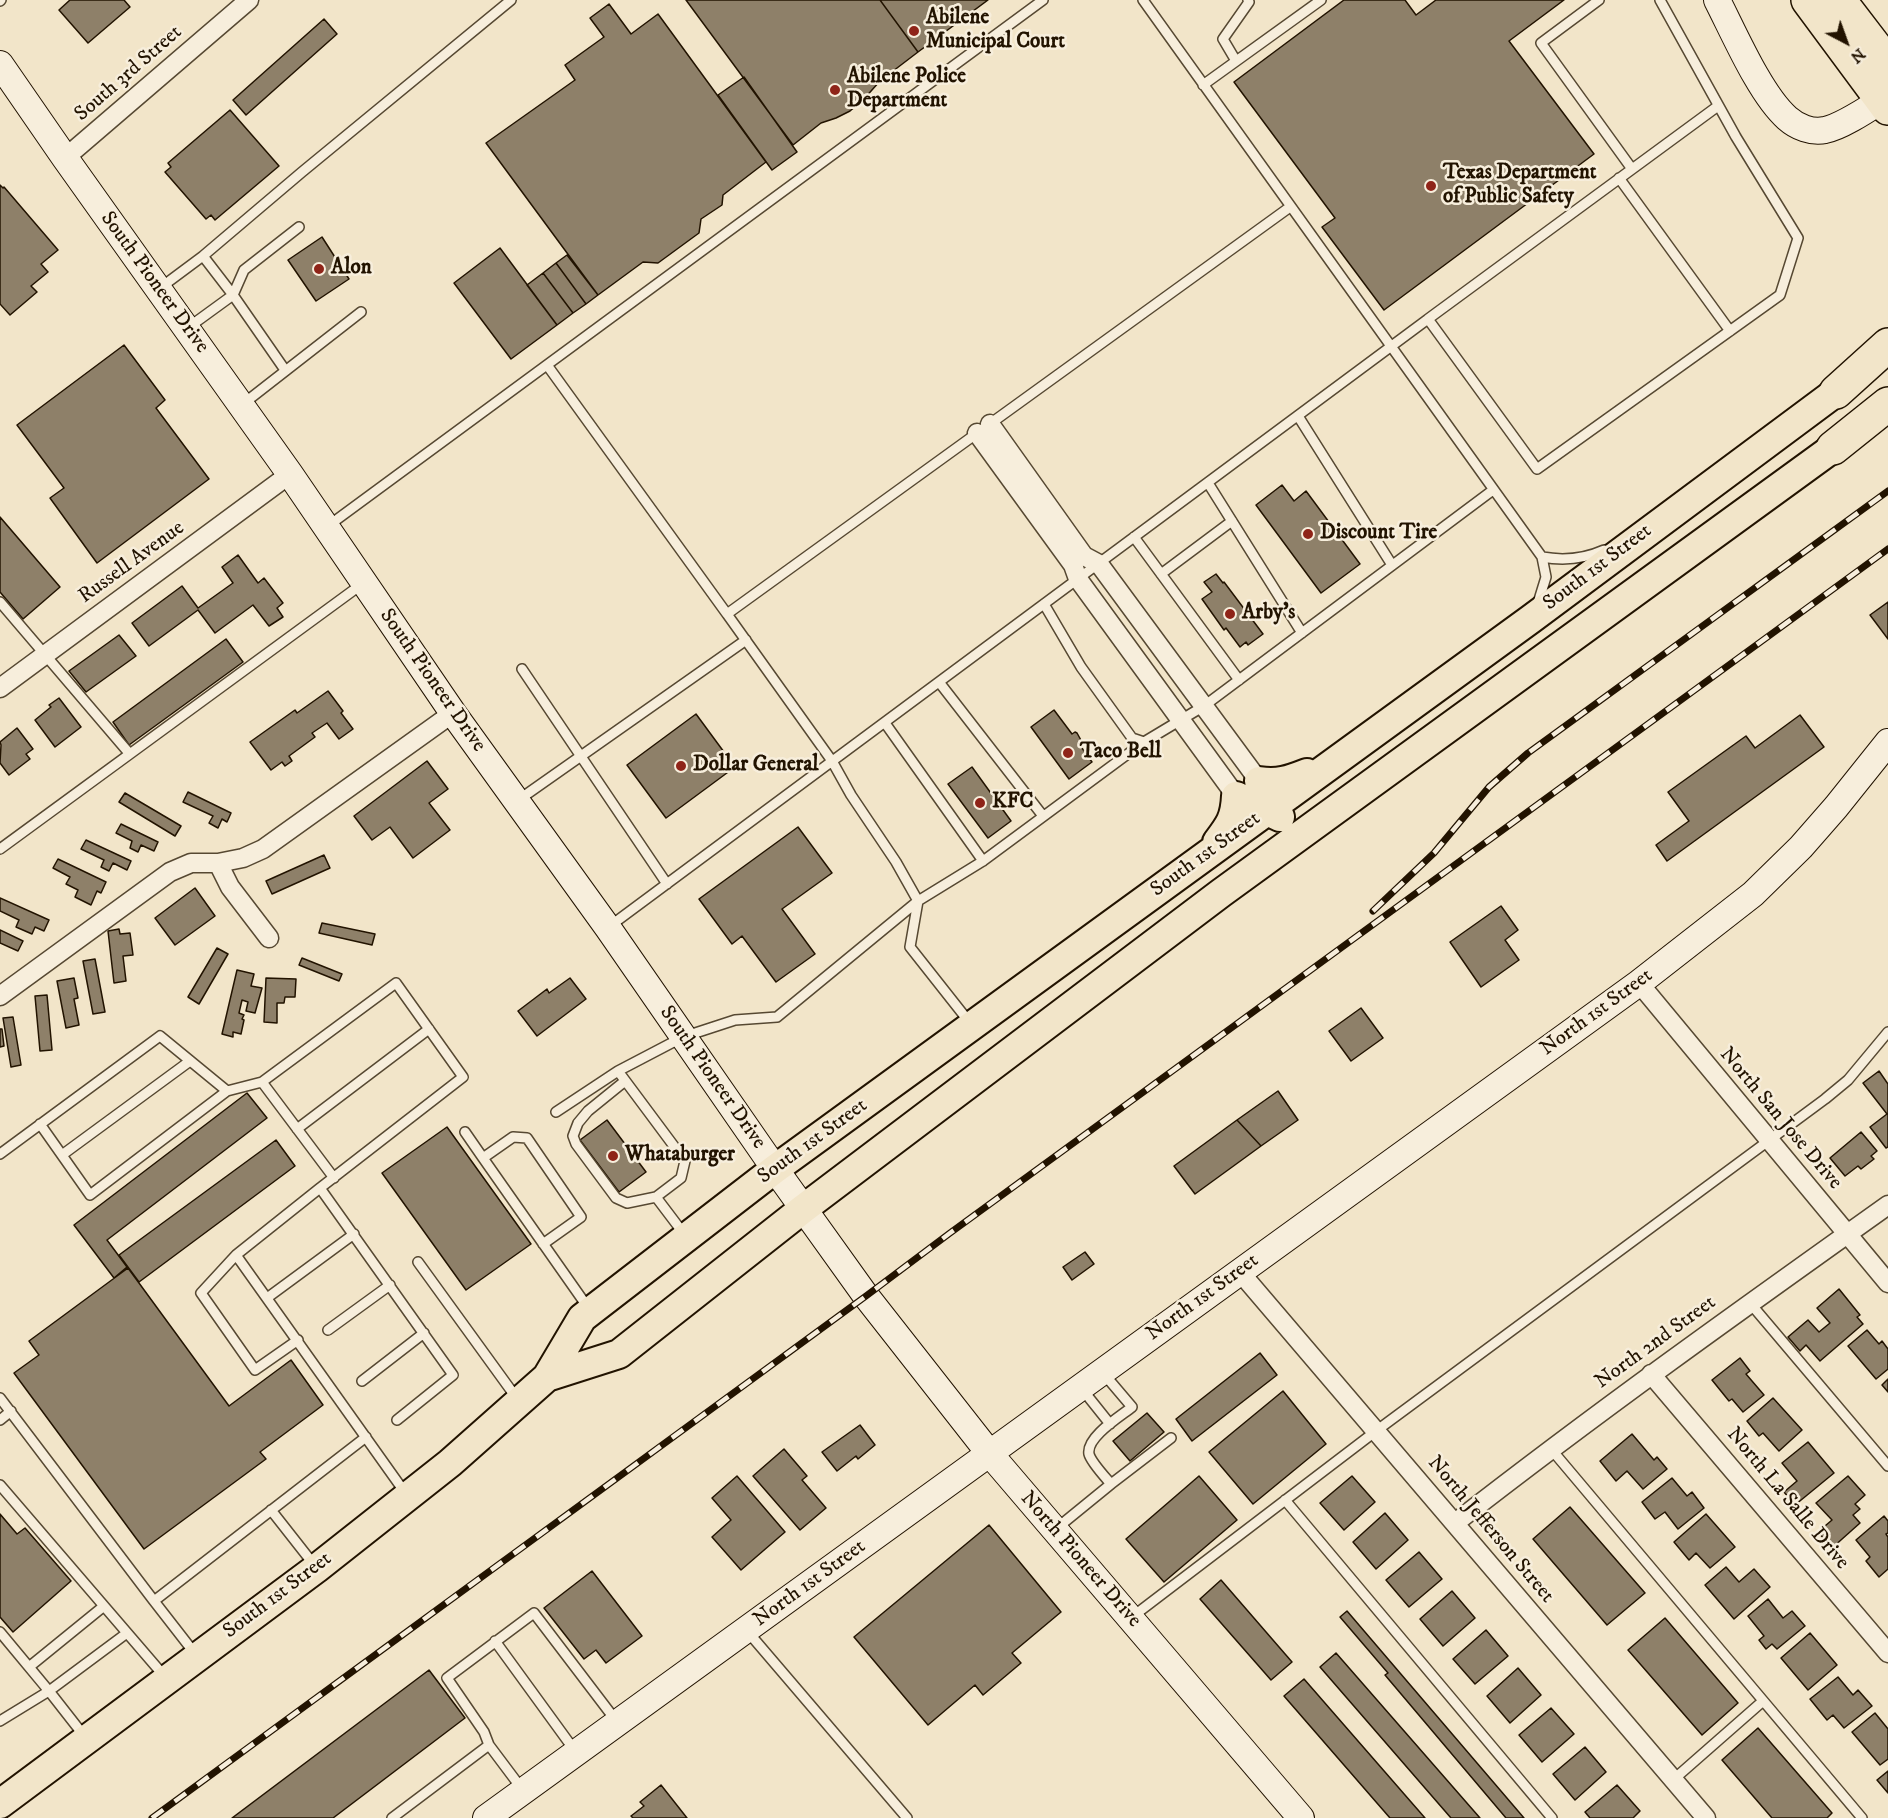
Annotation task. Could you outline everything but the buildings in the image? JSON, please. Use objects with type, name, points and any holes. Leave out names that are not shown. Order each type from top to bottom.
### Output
[{"type":"highway","points":[[1808,0],[1886,101]]},
{"type":"highway","points":[[1839,0],[1888,64]]},
{"type":"highway","points":[[1836,392],[1888,345]]},
{"type":"highway","name":"South 1st Street","points":[[1836,392],[1888,355]]},
{"type":"highway","points":[[1833,448],[1888,404]]},
{"type":"highway","name":"South 1st Street","points":[[1833,448],[1888,410]]},
{"type":"main road","name":"South 1st Street","points":[[0,1804],[317,1568],[450,1463],[547,1377],[582,1318],[687,1237],[775,1170],[1531,619],[1836,392]]},
{"type":"main road","name":"South 1st Street","points":[[547,1377],[619,1354],[803,1209],[1252,870],[1833,448]]},
{"type":"main road","points":[[1247,789],[1291,780],[1334,762]]},
{"type":"main road","points":[[1247,789],[1268,812],[1288,820],[1317,822]]},
{"type":"main road","points":[[1209,853],[1227,829],[1247,789]]},
{"type":"main road","points":[[1252,870],[1266,846],[1271,828],[1268,812]]},
{"type":"street","name":"South 3rd Street","points":[[65,158],[249,0]]},
{"type":"street","points":[[1717,0],[1763,88],[1788,119],[1806,129],[1828,130],[1886,101]]},
{"type":"street","name":"South Pioneer Drive","points":[[0,64],[290,474],[453,713],[608,928],[775,1170],[866,1296]]},
{"type":"street","points":[[984,428],[1084,556],[1099,564],[1204,706],[1247,789]]},
{"type":"street","points":[[984,428],[1073,565],[1078,579],[1181,721],[1247,789]]},
{"type":"street","name":"Russell Avenue","points":[[0,688],[290,474]]},
{"type":"street","points":[[0,996],[170,872],[191,863],[218,863],[243,858],[263,849],[453,713]]},
{"type":"street","name":"North 1st Street","points":[[486,1818],[1639,983],[1761,886],[1801,847],[1888,742]]},
{"type":"street","points":[[218,863],[230,887],[269,938]]},
{"type":"street","name":"North San Jose Drive","points":[[1639,983],[1888,1283]]},
{"type":"street","name":"North 2nd Street","points":[[1455,1523],[1651,1374],[1888,1205]]},
{"type":"street","name":"North Jefferson Street","points":[[1240,1272],[1706,1818]]},
{"type":"street","name":"North Pioneer Drive","points":[[866,1296],[990,1454],[1301,1818]]},
{"type":"street","name":"North La Salle Drive","points":[[1651,1374],[1888,1653]]},
{"type":"lane","points":[[158,290],[203,256],[512,0]]},
{"type":"lane","points":[[326,527],[1043,0]]},
{"type":"lane","points":[[1143,0],[1542,557],[1546,577],[1542,596],[1531,619]]},
{"type":"lane","points":[[1203,85],[1321,0]]},
{"type":"lane","points":[[1599,0],[1541,43],[1632,169]]},
{"type":"lane","points":[[1428,319],[1538,469],[1780,295],[1798,238],[1736,137],[1659,0]]},
{"type":"lane","points":[[1236,61],[1223,39],[1250,1]]},
{"type":"lane","points":[[608,928],[1718,105]]},
{"type":"lane","points":[[1619,178],[1730,331]]},
{"type":"lane","points":[[727,614],[1290,207]]},
{"type":"lane","points":[[187,328],[233,295],[244,270],[299,227]]},
{"type":"lane","points":[[203,256],[285,370]]},
{"type":"lane","points":[[241,405],[361,312]]},
{"type":"lane","points":[[547,365],[832,761],[918,901],[910,947],[972,1026]]},
{"type":"lane","points":[[1298,416],[1392,565]]},
{"type":"lane","points":[[1208,483],[1302,633]]},
{"type":"lane","points":[[556,1112],[618,1071],[683,1036],[735,1020],[777,1017],[918,901],[983,861],[1144,742],[1204,706],[1493,489]]},
{"type":"lane","points":[[1161,574],[1232,521]]},
{"type":"lane","points":[[1542,557],[1570,560],[1596,554],[1648,531]]},
{"type":"lane","points":[[1134,537],[1239,680]]},
{"type":"lane","points":[[0,849],[364,583]]},
{"type":"lane","points":[[0,602],[129,753]]},
{"type":"lane","points":[[1044,604],[1081,667],[1132,738],[1144,742]]},
{"type":"lane","points":[[516,801],[746,640]]},
{"type":"lane","points":[[522,669],[667,884]]},
{"type":"lane","points":[[939,682],[1043,816]]},
{"type":"lane","points":[[885,723],[983,861]]},
{"type":"lane","points":[[40,1124],[90,1195],[227,1091],[262,1082],[396,983],[463,1077],[236,1255],[201,1293],[255,1370],[298,1340]]},
{"type":"lane","points":[[297,1129],[429,1029]]},
{"type":"lane","points":[[1130,1618],[1376,1431],[1848,1080],[1888,1032]]},
{"type":"lane","points":[[0,1154],[160,1036],[227,1091]]},
{"type":"lane","points":[[62,1155],[190,1061]]},
{"type":"lane","points":[[618,1071],[685,1161],[681,1178],[656,1197],[627,1203],[616,1198],[576,1144],[573,1136],[578,1123],[588,1111],[625,1081]]},
{"type":"lane","points":[[262,1082],[333,1178]]},
{"type":"lane","points":[[465,1132],[591,1311]]},
{"type":"lane","points":[[483,1158],[513,1137],[527,1138],[581,1217],[543,1244]]},
{"type":"lane","points":[[320,1188],[453,1375],[397,1420]]},
{"type":"lane","points":[[656,1197],[687,1237]]},
{"type":"lane","points":[[267,1298],[354,1234]]},
{"type":"lane","points":[[236,1255],[408,1496]]},
{"type":"lane","points":[[418,1262],[519,1402]]},
{"type":"lane","points":[[328,1330],[390,1285]]},
{"type":"lane","points":[[1750,1303],[1888,1466]]},
{"type":"lane","points":[[362,1380],[424,1333]]},
{"type":"lane","points":[[1103,1372],[1132,1407],[1095,1437],[1089,1447],[1089,1455],[1111,1485]]},
{"type":"lane","points":[[1081,1388],[1110,1424]]},
{"type":"lane","points":[[0,1398],[197,1657]]},
{"type":"lane","points":[[0,1420],[10,1412]]},
{"type":"lane","points":[[154,1601],[366,1437]]},
{"type":"lane","points":[[1055,1530],[1171,1438]]},
{"type":"lane","points":[[1551,1449],[1862,1818]]},
{"type":"lane","points":[[0,1485],[167,1679]]},
{"type":"lane","points":[[1285,1500],[1552,1818]]},
{"type":"lane","points":[[272,1510],[317,1568]]},
{"type":"lane","points":[[29,1667],[104,1606]]},
{"type":"lane","points":[[523,1791],[489,1745],[484,1732],[447,1678],[495,1641],[534,1613],[617,1723]]},
{"type":"lane","points":[[746,1630],[907,1818]]},
{"type":"lane","points":[[0,1632],[4,1644],[29,1667],[87,1739]]},
{"type":"lane","points":[[0,1721],[49,1691],[127,1633]]},
{"type":"lane","points":[[495,1641],[576,1752]]},
{"type":"lane","points":[[1674,1780],[1763,1701]]},
{"type":"lane","points":[[392,1818],[489,1745]]},
{"type":"railway","points":[[1373,911],[1434,853],[1489,787],[1528,753],[1888,491]]},
{"type":"railway","points":[[152,1818],[1888,549]]},
{"type":"place","name":"Abilene Municipal Court","points":[[914,31]]},
{"type":"place","name":"Abilene Police Department","points":[[835,90]]},
{"type":"place","name":"Texas Department of Public Safety","points":[[1431,186]]},
{"type":"place","name":"Alon","points":[[319,269]]},
{"type":"place","name":"Discount Tire","points":[[1308,534]]},
{"type":"place","name":"Arby's","points":[[1230,614]]},
{"type":"place","name":"Taco Bell","points":[[1068,753]]},
{"type":"place","name":"Dollar General","points":[[681,766]]},
{"type":"place","name":"KFC","points":[[980,803]]},
{"type":"place","name":"Whataburger","points":[[613,1156]]}]
